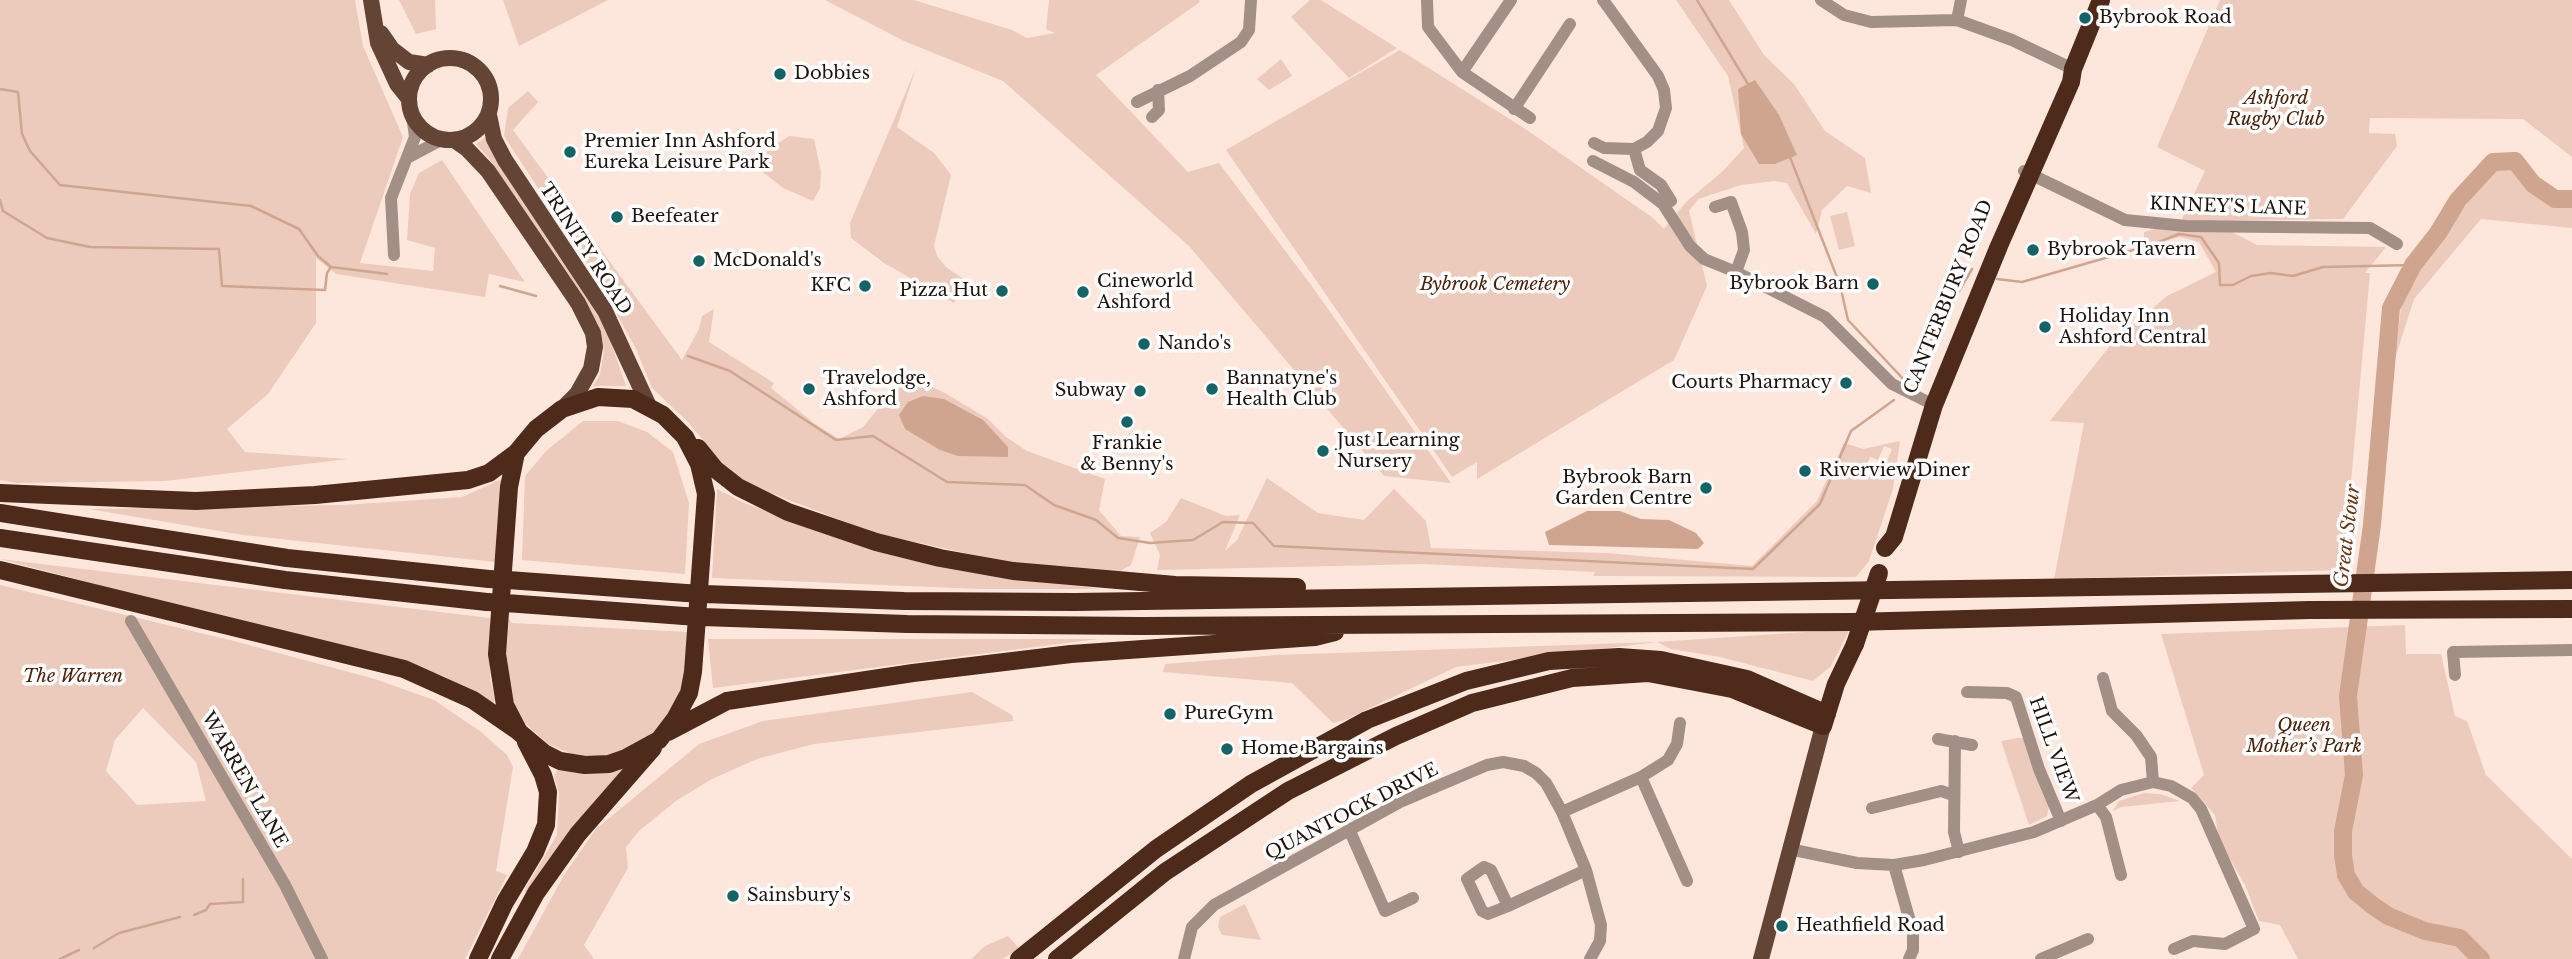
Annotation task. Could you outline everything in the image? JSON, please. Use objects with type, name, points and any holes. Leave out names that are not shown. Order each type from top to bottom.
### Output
[{"type":"highway","name":"CANTERBURY ROAD","points":[[1825,720],[1879,573],[1886,534],[1924,401],[2027,172],[2060,86],[2073,69],[2101,0]]},
{"type":"highway","points":[[0,493],[196,501],[315,495],[468,480],[489,473],[516,453],[536,429],[562,408],[598,397],[633,399],[648,404],[715,469],[738,487],[788,512],[876,542],[940,558],[1013,571],[1175,585],[1329,588],[1373,597]]},
{"type":"highway","points":[[500,959],[536,893],[578,834],[637,770],[663,737],[689,693],[704,532],[704,478],[685,437]]},
{"type":"highway","points":[[478,959],[505,902],[535,852],[546,825],[548,792],[543,775],[505,705],[497,654],[509,487],[516,453]]},
{"type":"highway","points":[[0,513],[287,558],[489,579],[695,594],[904,601],[1567,597],[2310,582],[2572,580]]},
{"type":"highway","points":[[0,538],[285,580],[487,602],[693,617],[1022,626],[1358,625],[1852,622],[2310,610],[2572,609]]},
{"type":"highway","points":[[0,570],[404,669],[473,701],[560,761],[585,765],[609,764],[626,758],[727,701],[913,673],[1071,654],[1315,637],[1358,625]]},
{"type":"highway","points":[[1019,959],[1145,857],[1251,784],[1367,720],[1466,681],[1549,661],[1619,657],[1661,660],[1725,673],[1799,699],[1825,720]]},
{"type":"highway","points":[[1057,959],[1165,872],[1238,822],[1339,764],[1472,704],[1572,678],[1648,673],[1732,689],[1825,720]]},
{"type":"highway","points":[[1799,699],[1811,698],[1836,684]]},
{"type":"main road","name":"TRINITY ROAD","points":[[371,0],[373,19],[387,64],[422,129],[467,149],[488,171],[588,320],[595,347],[591,369],[577,394],[562,408]]},
{"type":"main road","name":"TRINITY ROAD","points":[[373,19],[387,43],[400,56],[418,65],[453,58],[476,66],[489,86],[492,100],[489,115],[494,139],[505,160],[605,311],[648,404]]},
{"type":"main road","points":[[411,107],[412,84],[428,65]]},
{"type":"main road","points":[[448,140],[471,135],[489,115]]},
{"type":"main road","name":"CANTERBURY ROAD","points":[[1761,959],[1825,720]]},
{"type":"street","points":[[1137,102],[1190,76],[1241,42],[1249,30],[1251,0]]},
{"type":"street","points":[[1427,0],[1429,27],[1462,72],[1530,118]]},
{"type":"street","points":[[1462,72],[1511,0]]},
{"type":"street","points":[[1594,144],[1604,148],[1634,149],[1653,138],[1665,119],[1664,90],[1633,39],[1604,0]]},
{"type":"street","points":[[1821,0],[1844,15],[1871,22],[1957,20],[2012,40],[2073,69]]},
{"type":"street","points":[[1957,20],[1961,0]]},
{"type":"street","points":[[1514,109],[1570,24]]},
{"type":"street","points":[[1152,117],[1159,110],[1158,90]]},
{"type":"street","points":[[394,255],[391,198],[415,136],[411,107]]},
{"type":"street","points":[[409,157],[448,140]]},
{"type":"street","points":[[1634,149],[1640,170],[1661,185],[1671,201]]},
{"type":"street","points":[[1593,161],[1634,182],[1663,205],[1690,246],[1704,259],[1736,272],[1825,317],[1892,384],[1924,401]]},
{"type":"street","name":"KINNEY'S LANE","points":[[2027,172],[2124,220],[2186,226],[2370,229],[2397,244]]},
{"type":"street","points":[[1714,207],[1731,202],[1742,232],[1744,250],[1736,272]]},
{"type":"street","name":"WARREN LANE","points":[[131,621],[285,885],[322,959]]},
{"type":"street","points":[[2455,674],[2453,652],[2572,650]]},
{"type":"street","points":[[2103,678],[2112,711],[2136,727],[2151,757],[2152,782]]},
{"type":"street","name":"HILL VIEW","points":[[1967,692],[2007,693],[2016,697],[2039,769],[2061,821]]},
{"type":"street","points":[[1562,812],[1641,777],[1668,760],[1677,744],[1680,723]]},
{"type":"street","points":[[1938,739],[1972,745]]},
{"type":"street","points":[[1955,741],[1954,832],[1959,852]]},
{"type":"street","name":"QUANTOCK DRIVE","points":[[1184,959],[1189,933],[1204,912],[1400,802],[1487,765],[1503,762],[1524,766],[1536,773],[1546,783],[1562,812],[1586,870],[1601,925],[1600,941],[1590,959]]},
{"type":"street","points":[[1641,777],[1687,881]]},
{"type":"street","points":[[1790,849],[1857,863],[1894,865],[1959,852],[2061,821],[2097,805],[2121,790],[2152,782],[2171,786],[2192,798],[2201,809],[2260,932],[2225,944],[2193,941],[2174,949]]},
{"type":"street","points":[[1872,808],[1941,791],[1954,795]]},
{"type":"street","points":[[2097,805],[2106,817],[2121,875]]},
{"type":"street","points":[[1349,830],[1385,911],[1413,898]]},
{"type":"street","points":[[1894,865],[1913,932],[1913,950],[1909,959]]},
{"type":"street","points":[[1508,906],[1586,870]]},
{"type":"street","points":[[2041,959],[2088,939]]},
{"type":"green space","points":[[0,0],[355,0],[363,46],[403,137],[360,263],[433,271],[435,248],[407,240],[410,194],[419,173],[442,160],[525,282],[489,274],[485,297],[336,274],[316,258],[316,323],[268,394],[227,429],[245,452],[348,459],[165,481],[17,483],[0,480]]},
{"type":"green space","points":[[399,0],[435,0],[436,29],[416,34]]},
{"type":"green space","points":[[503,0],[608,0],[519,46]]},
{"type":"green space","points":[[825,0],[914,0],[1012,30],[1027,38],[1055,33],[1046,29],[1049,0],[1199,0],[1200,2],[1096,75],[1188,172],[1219,163],[1314,289],[1451,483],[1384,476],[1189,246],[1003,81],[904,41]]},
{"type":"green space","points":[[1310,0],[1321,0],[1397,48],[1349,78],[1291,17]]},
{"type":"green space","name":"Bybrook Cemetery","points":[[1676,0],[1729,0],[1764,55],[1794,84],[1825,131],[1865,158],[1871,193],[1847,186],[1822,210],[1816,234],[1787,183],[1774,181],[1741,185],[1698,199],[1689,211],[1707,286],[1674,360],[1477,479],[1477,462],[1452,477],[1226,150],[1400,50],[1524,128],[1653,218],[1664,229],[1686,202],[1722,172],[1744,148],[1728,76]]},
{"type":"green space","name":"Ashford Rugby Club","points":[[2220,0],[2572,0],[2572,157],[2523,119],[2370,118],[2369,133],[2395,134],[2397,146],[2343,219],[2181,221],[2205,171],[2157,147]]},
{"type":"green space","points":[[1281,59],[1292,76],[1269,90],[1257,79]]},
{"type":"green space","points":[[916,68],[897,127],[934,153],[951,175],[934,246],[937,256],[946,267],[965,280],[954,303],[884,263],[851,238],[850,223]]},
{"type":"green space","points":[[528,91],[538,102],[513,130],[682,360],[699,329],[702,316],[714,309],[709,342],[774,383],[771,388],[815,424],[839,439],[863,427],[890,394],[911,377],[945,393],[988,419],[1006,437],[1027,451],[1105,479],[1099,510],[1121,536],[1140,537],[1131,565],[1113,575],[1016,564],[874,533],[753,486],[727,469],[688,422],[652,388],[636,349],[599,281],[504,136],[508,108]]},
{"type":"green space","points":[[487,136],[591,302],[608,334],[626,386],[593,386],[600,374],[604,351],[598,324],[491,161],[476,144]]},
{"type":"green space","points":[[789,136],[814,139],[821,172],[820,188],[813,201],[783,188],[755,166],[771,148]]},
{"type":"green space","points":[[2493,169],[2511,170],[2545,203],[2572,202],[2572,228],[2481,219],[2414,299],[2393,365],[2404,288]]},
{"type":"green space","points":[[1847,212],[1855,246],[1839,250],[1830,216]]},
{"type":"green space","points":[[2161,227],[2232,232],[2257,245],[2386,247],[2365,273],[2370,273],[2343,570],[2054,579],[2084,423],[2050,421],[2113,342],[2167,296],[2216,272],[2199,242],[2180,237],[2144,245],[2144,232]]},
{"type":"green space","points":[[583,421],[618,421],[647,432],[673,452],[689,503],[685,574],[522,560],[525,476],[546,451]]},
{"type":"green space","points":[[1900,441],[1893,489],[1869,561],[1856,577],[1593,576],[1595,572],[1424,564],[1157,570],[1160,555],[1150,533],[1166,522],[1181,498],[1226,516],[1240,515],[1225,551],[1237,540],[1267,478],[1318,513],[1364,520],[1394,489],[1426,521],[1431,548],[1607,553],[1752,566],[1817,501],[1844,443],[1863,449]],"holes":[[[1884,446],[1892,449],[1882,473],[1866,467],[1870,457],[1878,460]]]},
{"type":"green space","points":[[502,479],[495,562],[243,535],[89,509],[344,505],[462,497]]},
{"type":"green space","points":[[717,489],[742,502],[843,540],[1010,577],[1101,589],[981,589],[712,578]]},
{"type":"green space","points":[[0,559],[490,618],[490,678],[495,700],[491,706],[444,676]]},
{"type":"green space","name":"The Warren","points":[[0,585],[234,641],[375,679],[434,700],[480,731],[507,755],[513,767],[496,871],[507,875],[465,959],[0,959]],"holes":[[[143,708],[196,762],[206,801],[137,805],[106,771],[115,740]]]},
{"type":"green space","points":[[509,619],[512,623],[687,632],[686,661],[680,691],[672,709],[658,729],[640,743],[611,755],[590,757],[572,754],[548,744],[525,723],[510,694],[505,667]]},
{"type":"green space","name":"Queen Mother’s Park","points":[[2405,625],[2406,654],[2441,654],[2455,716],[2467,721],[2486,775],[2572,859],[2572,959],[2298,959],[2280,925],[2259,921],[2245,885],[2219,840],[2215,815],[2191,788],[2204,775],[2161,634]]},
{"type":"green space","points":[[1850,629],[1831,666],[1813,681],[1720,657],[1671,649],[1657,642]]},
{"type":"green space","points":[[708,639],[1098,639],[713,688]]},
{"type":"green space","points":[[1657,642],[1456,667],[1345,720],[1333,723],[1292,683],[1163,672],[1165,664],[1277,655]]},
{"type":"green space","points":[[972,692],[1012,715],[1014,721],[814,744],[757,759],[712,779],[676,801],[639,831],[626,847],[628,868],[584,945],[594,959],[518,959],[564,875],[596,829],[699,744],[763,721]]},
{"type":"green space","points":[[2023,738],[2049,806],[2047,816],[2029,825],[2001,741]]},
{"type":"green space","points":[[631,765],[528,893],[524,891],[557,835],[559,793],[554,776],[559,768]]},
{"type":"green space","points":[[2144,793],[2160,794],[2180,801],[2121,807],[2113,811],[2119,801]]},
{"type":"green space","points":[[1245,904],[1261,940],[1222,935],[1218,927],[1220,917]]},
{"type":"green space","points":[[1008,936],[1019,948],[1003,959],[971,959],[985,946]]},
{"type":"shaded area","points":[[1755,80],[1779,115],[1797,155],[1775,164],[1759,164],[1741,134],[1738,89]]},
{"type":"shaded area","points":[[923,396],[944,399],[983,420],[1008,447],[1008,457],[958,456],[940,450],[905,429],[899,415],[908,402]]},
{"type":"shaded area","points":[[1587,511],[1620,511],[1641,519],[1669,520],[1696,533],[1704,543],[1698,549],[1549,545],[1545,532]]},
{"type":"waterway","points":[[1697,0],[1748,84]]},
{"type":"waterway","points":[[0,89],[18,92],[22,134],[30,151],[60,185],[251,206],[299,229],[318,256],[331,267],[387,274]]},
{"type":"waterway","points":[[1790,157],[1840,285],[1848,320],[1906,382],[1972,269]]},
{"type":"waterway","name":"Great Stour","points":[[2481,959],[2460,938],[2425,931],[2388,916],[2372,905],[2356,892],[2346,875],[2343,855],[2343,831],[2354,775],[2348,696],[2372,525],[2391,308],[2413,265],[2438,233],[2458,200],[2493,162],[2515,161],[2533,184],[2555,199],[2572,199]]},
{"type":"waterway","points":[[0,200],[3,211],[47,238],[90,247],[219,249],[222,286],[325,290],[327,273],[331,267]]},
{"type":"waterway","points":[[1997,279],[2022,282],[2154,244],[2179,234],[2201,237],[2219,263],[2220,285],[2233,285],[2251,276],[2271,273],[2293,276],[2323,267],[2413,265]]},
{"type":"waterway","points":[[500,286],[536,296]]},
{"type":"waterway","points":[[688,356],[730,371],[836,440],[873,436],[947,482],[1025,485],[1054,505],[1096,520],[1118,538],[1150,543],[1193,540],[1223,522],[1253,523],[1274,546],[1753,569],[1820,504],[1851,431],[1894,400]]},
{"type":"waterway","points":[[194,915],[206,910],[210,904],[243,902],[243,879]]},
{"type":"waterway","points":[[94,948],[119,933],[180,917]]},
{"type":"waterway","points":[[60,959],[79,950]]},
{"type":"place","name":"Bybrook Road","points":[[2085,18]]},
{"type":"place","name":"Dobbies","points":[[780,74]]},
{"type":"place","name":"Premier Inn Ashford Eureka Leisure Park","points":[[570,152]]},
{"type":"place","name":"Beefeater","points":[[617,217]]},
{"type":"place","name":"Bybrook Tavern","points":[[2033,250]]},
{"type":"place","name":"McDonald's","points":[[699,261]]},
{"type":"place","name":"Bybrook Barn","points":[[1873,284]]},
{"type":"place","name":"KFC","points":[[865,286]]},
{"type":"place","name":"Pizza Hut","points":[[1002,291]]},
{"type":"place","name":"Cineworld Ashford","points":[[1083,292]]},
{"type":"place","name":"Holiday Inn Ashford Central","points":[[2045,327]]},
{"type":"place","name":"Nando's","points":[[1144,344]]},
{"type":"place","name":"Courts Pharmacy","points":[[1846,383]]},
{"type":"place","name":"Travelodge, Ashford","points":[[809,389]]},
{"type":"place","name":"Bannatyne's Health Club","points":[[1212,389]]},
{"type":"place","name":"Subway","points":[[1140,391]]},
{"type":"place","name":"Frankie & Benny's","points":[[1127,422]]},
{"type":"place","name":"Just Learning Nursery","points":[[1323,451]]},
{"type":"place","name":"Riverview Diner","points":[[1805,471]]},
{"type":"place","name":"Bybrook Barn Garden Centre","points":[[1706,488]]},
{"type":"place","name":"PureGym","points":[[1170,714]]},
{"type":"place","name":"Home Bargains","points":[[1227,749]]},
{"type":"place","name":"Sainsbury's","points":[[733,896]]},
{"type":"place","name":"Heathfield Road","points":[[1782,926]]}]
